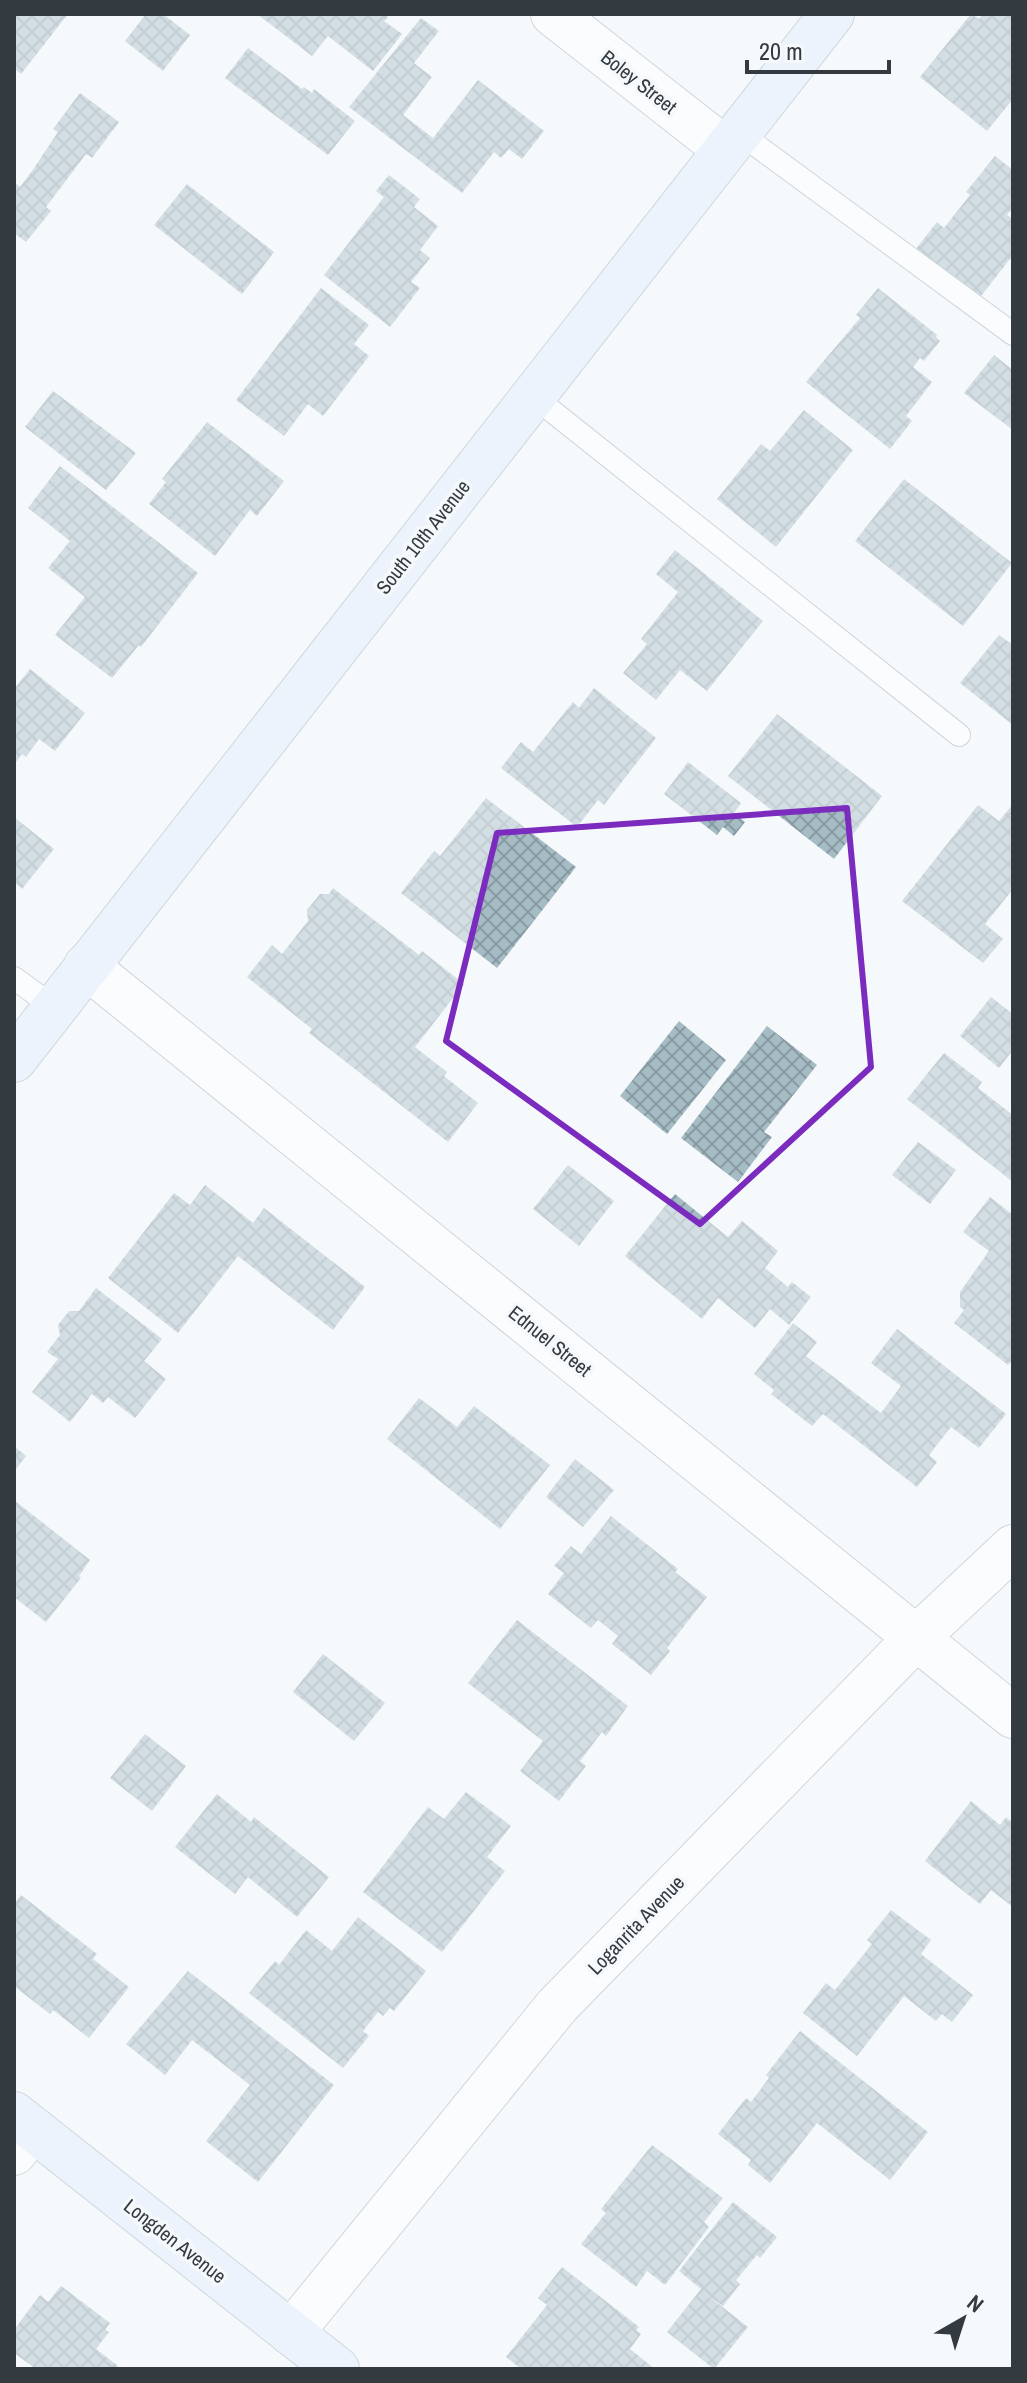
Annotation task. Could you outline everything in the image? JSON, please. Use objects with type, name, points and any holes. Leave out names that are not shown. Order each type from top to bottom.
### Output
[{"type":"street","name":"Boley Street","points":[[553,14],[732,141]]},
{"type":"street","name":"South 10th Avenue","points":[[14,1060],[832,14]]},
{"type":"street","name":"Ednuel Street","points":[[86,966],[1013,1716]]},
{"type":"street","name":"Loganrita Avenue","points":[[291,2333],[557,2006],[916,1638],[1013,1547]]},
{"type":"street","name":"Longden Avenue","points":[[20,2132],[337,2369]]},
{"type":"lane","points":[[732,141],[1013,334]]},
{"type":"lane","points":[[533,396],[959,735]]},
{"type":"lane","points":[[14,978],[55,1008]]},
{"type":"highlighted area","points":[[847,808],[871,1067],[700,1224],[446,1041],[497,833]]},
{"type":"building","points":[[14,14],[68,14],[21,74],[14,68]]},
{"type":"building","points":[[146,14],[163,14],[190,35],[163,71],[125,41]]},
{"type":"building","points":[[257,14],[384,14],[388,17],[384,21],[402,34],[373,71],[328,36],[312,56]]},
{"type":"building","points":[[971,14],[979,19],[983,14],[1013,14],[1013,99],[987,131],[920,77]]},
{"type":"building","points":[[421,18],[439,31],[414,63],[432,77],[403,115],[433,138],[478,80],[544,131],[522,159],[509,149],[501,158],[494,152],[462,193],[349,107]]},
{"type":"building","points":[[248,48],[302,89],[304,87],[312,93],[314,89],[355,121],[328,155],[225,78]]},
{"type":"building","points":[[80,93],[119,122],[92,158],[86,154],[46,207],[51,211],[26,242],[14,233],[14,182],[20,187],[32,171],[58,132],[53,129]]},
{"type":"building","points":[[995,156],[1013,170],[1013,207],[1007,215],[1013,219],[1013,255],[978,300],[915,250],[937,222],[944,228],[970,195],[966,192]]},
{"type":"building","points":[[389,175],[420,199],[414,207],[438,226],[420,250],[430,258],[411,282],[420,288],[390,327],[324,275],[384,197],[376,191]]},
{"type":"building","points":[[187,184],[274,252],[242,294],[154,225]]},
{"type":"building","points":[[321,288],[369,325],[354,344],[369,356],[323,416],[308,404],[284,436],[236,400]]},
{"type":"building","points":[[878,288],[937,335],[940,341],[924,361],[920,358],[913,367],[932,382],[906,416],[912,421],[890,449],[806,382],[860,318],[856,315]]},
{"type":"building","points":[[994,355],[1013,370],[1013,430],[964,393]]},
{"type":"building","points":[[53,391],[136,453],[106,490],[25,427]]},
{"type":"building","points":[[804,410],[853,450],[776,547],[717,499],[761,444],[770,451]]},
{"type":"building","points":[[207,422],[284,481],[257,516],[250,510],[215,556],[149,504],[166,482],[162,479]]},
{"type":"building","points":[[60,466],[198,573],[141,647],[139,645],[112,678],[55,635],[85,597],[48,568],[70,541],[28,508]]},
{"type":"building","points":[[904,479],[1012,563],[963,626],[855,541]]},
{"type":"building","points":[[675,550],[763,621],[707,691],[680,670],[656,700],[623,673],[647,644],[641,639],[678,592],[656,574]]},
{"type":"building","points":[[999,635],[1013,645],[1013,725],[960,683]]},
{"type":"building","points":[[30,669],[85,713],[55,751],[39,739],[26,757],[22,754],[14,765],[14,689]]},
{"type":"building","points":[[594,688],[656,738],[604,805],[598,800],[577,827],[501,768],[521,742],[533,752],[573,702],[579,708]]},
{"type":"building","points":[[777,714],[882,796],[834,859],[728,776]]},
{"type":"building","points":[[688,762],[741,803],[734,813],[745,822],[734,836],[723,827],[717,835],[664,794]]},
{"type":"building","points":[[486,798],[576,867],[497,968],[401,893],[434,851],[440,856]]},
{"type":"building","points":[[1013,804],[1013,889],[985,924],[1003,939],[983,963],[902,901],[978,805],[999,821]]},
{"type":"building","points":[[14,817],[54,849],[22,889],[14,882]]},
{"type":"building","points":[[333,888],[419,955],[422,951],[464,984],[415,1047],[447,1072],[444,1076],[478,1103],[448,1142],[309,1033],[312,1029],[247,977],[272,945],[282,954],[308,921],[307,910],[320,894],[329,894]]},
{"type":"building","points":[[991,997],[1013,1014],[1013,1050],[999,1068],[960,1036]]},
{"type":"building","points":[[679,1021],[726,1060],[667,1134],[620,1096]]},
{"type":"building","points":[[767,1026],[817,1065],[764,1132],[772,1137],[738,1182],[681,1138]]},
{"type":"building","points":[[944,1053],[982,1082],[978,1088],[1013,1115],[1013,1182],[907,1099]]},
{"type":"building","points":[[918,1142],[956,1170],[930,1204],[892,1175]]},
{"type":"building","points":[[568,1165],[614,1201],[579,1246],[533,1209]]},
{"type":"building","points":[[205,1185],[253,1223],[264,1208],[365,1287],[333,1330],[238,1256],[178,1333],[108,1278],[174,1193],[190,1205]]},
{"type":"building","points":[[675,1194],[728,1237],[742,1221],[778,1251],[765,1268],[788,1287],[792,1282],[811,1297],[789,1325],[770,1309],[755,1328],[718,1298],[702,1319],[625,1256]]},
{"type":"building","points":[[990,1197],[1013,1215],[1013,1359],[1008,1365],[954,1323],[964,1310],[960,1307],[960,1292],[989,1251],[963,1232]]},
{"type":"building","points":[[96,1288],[162,1339],[144,1361],[166,1379],[135,1418],[108,1397],[103,1403],[92,1394],[70,1422],[32,1392],[58,1359],[47,1352],[60,1335],[58,1325],[69,1311],[79,1311]]},
{"type":"building","points":[[793,1323],[817,1342],[806,1356],[881,1413],[901,1386],[871,1363],[897,1329],[1006,1414],[979,1448],[951,1427],[929,1455],[937,1462],[917,1487],[823,1414],[812,1426],[771,1394],[774,1390],[754,1374]]},
{"type":"building","points":[[419,1398],[457,1427],[474,1406],[550,1465],[500,1529],[387,1439]]},
{"type":"building","points":[[14,1446],[26,1456],[14,1472]]},
{"type":"building","points":[[575,1459],[614,1490],[583,1527],[546,1497]]},
{"type":"building","points":[[14,1500],[90,1560],[79,1576],[81,1578],[46,1622],[14,1597]]},
{"type":"building","points":[[611,1516],[678,1569],[675,1572],[707,1597],[667,1648],[670,1651],[651,1675],[612,1644],[618,1636],[598,1620],[591,1628],[548,1594],[564,1573],[554,1566],[571,1546],[581,1554]]},
{"type":"building","points":[[517,1620],[628,1706],[606,1736],[602,1732],[580,1761],[586,1766],[559,1801],[520,1771],[543,1741],[468,1683]]},
{"type":"building","points":[[323,1654],[385,1703],[354,1741],[293,1692]]},
{"type":"building","points":[[145,1734],[186,1766],[152,1811],[110,1778]]},
{"type":"building","points":[[466,1792],[511,1826],[487,1857],[505,1871],[442,1952],[363,1892],[428,1807],[444,1819]]},
{"type":"building","points":[[217,1794],[251,1822],[254,1817],[329,1877],[297,1917],[248,1877],[235,1894],[175,1847]]},
{"type":"building","points":[[971,1801],[1000,1825],[1006,1817],[1013,1823],[1013,1907],[991,1890],[980,1904],[925,1861]]},
{"type":"building","points":[[21,1895],[97,1954],[93,1959],[129,1987],[89,2038],[53,2010],[50,2014],[14,1986],[14,1904]]},
{"type":"building","points":[[891,1910],[931,1940],[921,1954],[973,1995],[952,2022],[942,2014],[936,2021],[904,1996],[857,2056],[803,2013],[826,1983],[835,1990],[872,1944],[867,1940]]},
{"type":"building","points":[[358,1917],[426,1971],[394,2011],[390,2008],[383,2016],[378,2012],[363,2031],[369,2036],[343,2068],[249,1993],[275,1961],[279,1965],[306,1930],[332,1951]]},
{"type":"building","points":[[188,1971],[334,2085],[258,2182],[206,2141],[250,2085],[192,2040],[165,2075],[126,2044]]},
{"type":"building","points":[[800,2031],[928,2132],[890,2180],[817,2123],[770,2183],[748,2165],[751,2160],[718,2134],[746,2098],[751,2102],[769,2078],[766,2075]]},
{"type":"building","points":[[652,2145],[723,2198],[704,2222],[709,2227],[665,2285],[647,2271],[636,2287],[581,2244],[606,2213],[601,2209]]},
{"type":"building","points":[[733,2202],[777,2237],[736,2280],[740,2284],[723,2306],[706,2294],[748,2327],[714,2369],[667,2332],[701,2289],[679,2271]]},
{"type":"building","points":[[562,2267],[639,2327],[636,2330],[641,2334],[630,2349],[655,2369],[521,2369],[506,2357],[547,2305],[538,2298]]},
{"type":"building","points":[[61,2286],[110,2323],[105,2330],[109,2332],[96,2349],[118,2366],[116,2369],[36,2369],[14,2353],[14,2330],[40,2295],[48,2302]]}]
